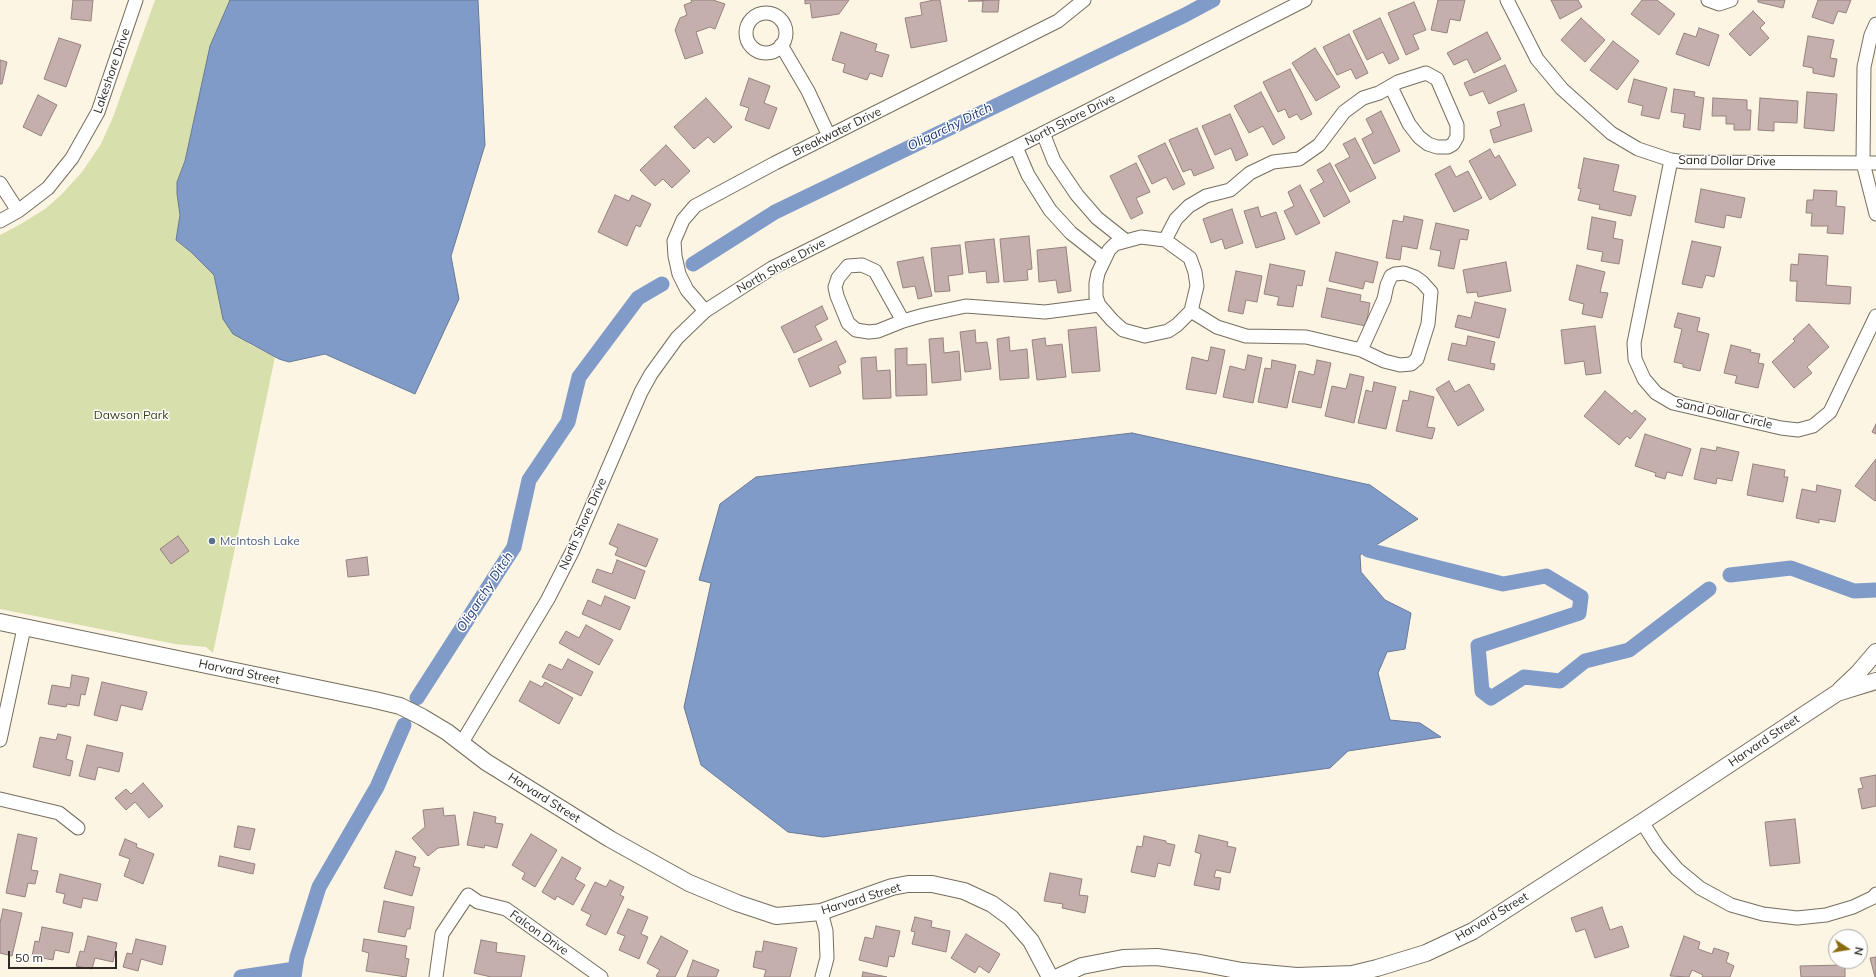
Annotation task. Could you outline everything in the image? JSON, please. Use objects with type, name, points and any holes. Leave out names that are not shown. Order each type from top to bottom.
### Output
[{"type":"street","name":"Lakeshore Drive","points":[[0,221],[18,211],[48,188],[72,158],[95,119],[136,0]]},
{"type":"street","name":"Breakwater Drive","points":[[705,311],[687,290],[679,274],[674,241],[683,220],[695,206],[715,194],[1058,21],[1084,0]]},
{"type":"street","name":"North Shore Drive","points":[[461,744],[548,599],[573,550],[641,392],[651,374],[677,338],[705,311],[772,268],[1016,147],[1305,0]]},
{"type":"street","name":"Sand Dollar Drive","points":[[1507,0],[1537,59],[1562,89],[1610,133],[1638,149],[1671,160],[1685,162],[1876,163]]},
{"type":"street","points":[[1708,0],[1719,4],[1731,0]]},
{"type":"street","points":[[1876,24],[1871,35],[1864,67],[1862,163],[1876,214]]},
{"type":"street","points":[[782,44],[808,91],[829,136]]},
{"type":"street","points":[[1165,240],[1176,219],[1189,206],[1206,196],[1230,190],[1250,173],[1273,162],[1299,159],[1319,145],[1344,112],[1363,98],[1379,93],[1398,82],[1426,73],[1437,79],[1457,125],[1457,137],[1453,144],[1448,147],[1437,147],[1428,144],[1419,137],[1409,124],[1391,87]]},
{"type":"street","points":[[1043,133],[1054,161],[1076,195],[1097,218],[1126,241]]},
{"type":"street","points":[[1016,147],[1028,175],[1050,210],[1071,233],[1104,259]]},
{"type":"street","name":"Sand Dollar Circle","points":[[1671,160],[1634,343],[1636,359],[1644,379],[1656,393],[1673,403],[1781,428],[1798,430],[1813,426],[1830,412],[1876,316]]},
{"type":"street","points":[[0,183],[18,211]]},
{"type":"street","points":[[1141,237],[1165,240],[1190,258],[1197,286],[1191,311],[1168,331],[1145,336],[1124,330],[1112,320],[1099,305],[1096,298],[1098,273],[1104,259],[1115,244],[1141,237]]},
{"type":"street","points":[[903,321],[875,271],[862,266],[848,266],[838,278],[835,287],[837,296],[848,323],[856,330],[869,332],[878,331],[903,321],[966,306],[1045,312],[1099,305]]},
{"type":"street","points":[[1191,311],[1217,327],[1246,336],[1306,337],[1361,350],[1384,361],[1400,365],[1411,364],[1417,358],[1428,324],[1431,292],[1422,282],[1415,277],[1404,273],[1391,276],[1387,285],[1384,299],[1361,350]]},
{"type":"street","name":"Harvard Street","points":[[0,622],[400,706],[447,732],[486,762],[610,839],[689,883],[737,903],[776,916],[821,912],[897,886],[932,884],[964,891],[992,904],[1011,918],[1031,941],[1050,977]]},
{"type":"street","points":[[0,740],[24,628]]},
{"type":"street","points":[[1837,693],[1858,673],[1876,652]]},
{"type":"street","name":"Harvard Street","points":[[1058,977],[1082,966],[1117,958],[1137,957],[1157,957],[1242,971],[1297,976],[1352,975],[1426,953],[1473,931],[1642,822],[1837,693],[1876,681]]},
{"type":"street","points":[[0,798],[59,813],[78,828]]},
{"type":"street","points":[[1642,822],[1658,847],[1677,869],[1700,888],[1731,905],[1763,914],[1797,918],[1826,916],[1853,907],[1874,897],[1876,894]]},
{"type":"street","name":"Falcon Drive","points":[[436,977],[442,934],[468,895],[478,902],[506,909],[601,977]]},
{"type":"street","points":[[821,912],[826,932],[827,958],[822,977]]},
{"type":"green space","name":"Dawson Park","points":[[155,0],[230,0],[205,75],[185,161],[177,182],[180,215],[176,240],[191,252],[214,275],[219,294],[249,344],[275,357],[213,653],[206,647],[175,644],[0,609],[0,235],[45,209],[61,195],[82,172],[101,144],[113,117]]},
{"type":"water","points":[[230,0],[478,0],[485,145],[451,256],[459,299],[415,394],[325,354],[289,362],[279,359],[233,334],[223,319],[214,275],[191,252],[176,240],[180,215],[177,182],[185,161],[210,46]]},
{"type":"water","points":[[1132,433],[1370,485],[1418,519],[1360,555],[1361,572],[1385,600],[1411,613],[1405,649],[1387,652],[1378,673],[1390,720],[1420,723],[1441,737],[1348,751],[1330,768],[823,837],[788,832],[701,765],[684,707],[711,583],[699,580],[720,504],[756,477]]},
{"type":"building","points":[[73,0],[93,0],[91,21],[71,19]]},
{"type":"building","points":[[691,0],[713,0],[725,4],[715,29],[710,27],[696,32],[703,53],[685,59],[675,30],[680,18],[687,15],[684,5],[692,2]]},
{"type":"building","points":[[805,0],[849,0],[839,14],[812,18],[810,3],[805,4]]},
{"type":"building","points":[[940,0],[947,41],[911,48],[905,18],[922,15],[920,3]]},
{"type":"building","points":[[999,0],[998,12],[982,12],[983,1],[968,1]]},
{"type":"building","points":[[1438,0],[1465,0],[1460,21],[1450,19],[1447,33],[1431,30]]},
{"type":"building","points":[[1551,0],[1578,0],[1582,7],[1560,19]]},
{"type":"building","points":[[1642,0],[1657,0],[1675,14],[1659,35],[1631,14]]},
{"type":"building","points":[[1758,0],[1785,0],[1783,8],[1758,2]]},
{"type":"building","points":[[1818,0],[1851,0],[1846,13],[1838,11],[1833,24],[1812,17]]},
{"type":"building","points":[[1414,2],[1426,30],[1413,35],[1419,49],[1406,55],[1388,13]]},
{"type":"building","points":[[1753,11],[1765,23],[1760,28],[1769,38],[1750,56],[1729,34]]},
{"type":"building","points":[[1380,18],[1399,59],[1389,64],[1383,52],[1367,60],[1353,31]]},
{"type":"building","points":[[1581,18],[1605,40],[1585,62],[1561,40]]},
{"type":"building","points":[[1699,28],[1719,35],[1709,66],[1676,54],[1684,33],[1696,37]]},
{"type":"building","points":[[841,32],[877,44],[875,51],[889,55],[882,77],[870,73],[867,80],[843,72],[845,64],[832,60]]},
{"type":"building","points":[[1487,32],[1501,59],[1474,73],[1467,59],[1454,65],[1447,53]]},
{"type":"building","points":[[1349,34],[1368,73],[1356,79],[1351,69],[1337,75],[1323,47]]},
{"type":"building","points":[[1808,36],[1834,40],[1830,58],[1837,59],[1834,77],[1813,73],[1813,68],[1803,66]]},
{"type":"building","points":[[59,38],[81,45],[66,87],[44,79]]},
{"type":"building","points":[[1613,41],[1639,61],[1617,90],[1590,70]]},
{"type":"building","points":[[1315,48],[1340,87],[1316,101],[1292,63]]},
{"type":"building","points":[[0,60],[7,62],[2,84],[0,84]]},
{"type":"building","points":[[1505,65],[1517,91],[1489,104],[1483,91],[1470,96],[1464,83]]},
{"type":"building","points":[[1290,69],[1312,114],[1301,120],[1297,114],[1289,118],[1285,109],[1278,112],[1263,82]]},
{"type":"building","points":[[749,78],[770,86],[764,103],[777,108],[769,129],[745,120],[749,108],[740,105]]},
{"type":"building","points":[[1634,79],[1667,88],[1659,119],[1641,115],[1643,106],[1628,102]]},
{"type":"building","points":[[1674,89],[1695,92],[1694,96],[1704,98],[1700,130],[1683,127],[1685,114],[1671,112]]},
{"type":"building","points":[[1261,92],[1285,138],[1273,145],[1263,126],[1249,133],[1234,106]]},
{"type":"building","points":[[1807,92],[1837,94],[1834,131],[1804,128]]},
{"type":"building","points":[[38,95],[57,105],[41,136],[23,127]]},
{"type":"building","points":[[706,98],[732,127],[714,143],[708,137],[694,149],[674,127]]},
{"type":"building","points":[[1713,98],[1747,100],[1747,110],[1751,110],[1750,130],[1734,130],[1734,124],[1726,124],[1726,116],[1712,116]]},
{"type":"building","points":[[1760,98],[1798,101],[1797,123],[1774,122],[1774,131],[1758,130]]},
{"type":"building","points":[[1524,104],[1532,131],[1494,143],[1490,130],[1501,126],[1497,112]]},
{"type":"building","points":[[1381,111],[1400,151],[1374,164],[1362,139],[1373,133],[1366,119]]},
{"type":"building","points":[[1230,114],[1248,155],[1236,161],[1231,148],[1215,155],[1202,126]]},
{"type":"building","points":[[1197,128],[1214,168],[1194,176],[1191,169],[1183,172],[1169,140]]},
{"type":"building","points":[[1355,138],[1376,178],[1350,192],[1335,165],[1350,157],[1343,144]]},
{"type":"building","points":[[1165,143],[1185,184],[1173,190],[1166,177],[1152,184],[1138,156]]},
{"type":"building","points":[[666,145],[690,171],[672,188],[663,179],[655,186],[640,170]]},
{"type":"building","points":[[1490,149],[1495,158],[1499,155],[1516,185],[1490,200],[1469,161]]},
{"type":"building","points":[[1584,158],[1619,165],[1613,191],[1636,196],[1631,216],[1599,209],[1600,205],[1578,200],[1581,189],[1578,188]]},
{"type":"building","points":[[1136,163],[1150,192],[1136,198],[1143,213],[1131,219],[1110,176]]},
{"type":"building","points":[[1330,163],[1350,202],[1324,217],[1310,190],[1324,182],[1317,170]]},
{"type":"building","points":[[1450,166],[1456,177],[1468,171],[1482,198],[1454,212],[1435,174]]},
{"type":"building","points":[[1300,185],[1320,223],[1296,235],[1284,211],[1294,206],[1288,192]]},
{"type":"building","points":[[1701,189],[1745,198],[1741,218],[1726,215],[1724,228],[1695,222]]},
{"type":"building","points":[[1814,190],[1837,191],[1836,206],[1845,207],[1843,234],[1827,233],[1828,226],[1811,226],[1812,213],[1806,213],[1807,200],[1813,200]]},
{"type":"building","points":[[615,195],[629,201],[632,195],[651,204],[640,227],[636,225],[627,246],[598,232]]},
{"type":"building","points":[[1258,207],[1261,217],[1276,212],[1285,239],[1256,248],[1244,211]]},
{"type":"building","points":[[1232,209],[1243,243],[1225,249],[1222,239],[1211,243],[1203,219]]},
{"type":"building","points":[[1404,216],[1423,220],[1417,249],[1402,246],[1400,260],[1386,258],[1393,220],[1403,222]]},
{"type":"building","points":[[1592,217],[1616,222],[1613,238],[1623,240],[1619,264],[1601,261],[1603,252],[1587,249]]},
{"type":"building","points":[[1436,223],[1469,230],[1467,240],[1460,239],[1454,269],[1438,266],[1441,251],[1430,249]]},
{"type":"building","points":[[1029,236],[1032,269],[1027,270],[1028,280],[1004,282],[1000,239]]},
{"type":"building","points":[[994,239],[999,282],[987,283],[986,271],[969,273],[965,242]]},
{"type":"building","points":[[1692,241],[1721,247],[1714,277],[1706,275],[1702,288],[1682,284]]},
{"type":"building","points":[[960,245],[963,274],[948,276],[950,291],[935,292],[931,248]]},
{"type":"building","points":[[1066,247],[1071,291],[1058,293],[1056,280],[1039,282],[1037,250]]},
{"type":"building","points":[[1336,252],[1378,262],[1373,283],[1365,281],[1363,289],[1329,281]]},
{"type":"building","points":[[1799,254],[1828,256],[1826,285],[1851,287],[1850,304],[1796,301],[1797,281],[1790,281],[1791,264],[1798,265]]},
{"type":"building","points":[[923,257],[932,296],[918,299],[915,286],[903,288],[897,262]]},
{"type":"building","points":[[1506,262],[1511,291],[1478,297],[1477,292],[1467,293],[1463,270]]},
{"type":"building","points":[[1270,264],[1305,271],[1302,286],[1297,285],[1293,307],[1277,305],[1279,297],[1264,294]]},
{"type":"building","points":[[1577,265],[1605,272],[1600,292],[1608,293],[1602,318],[1582,314],[1584,304],[1569,300]]},
{"type":"building","points":[[1236,271],[1262,276],[1257,302],[1246,300],[1243,314],[1228,311]]},
{"type":"building","points":[[1327,288],[1361,295],[1360,301],[1370,303],[1366,326],[1321,317]]},
{"type":"building","points":[[1475,302],[1506,309],[1499,338],[1455,327],[1458,315],[1471,318]]},
{"type":"building","points":[[822,306],[828,319],[815,326],[822,340],[794,353],[781,327]]},
{"type":"building","points":[[1678,313],[1700,318],[1697,331],[1709,334],[1700,371],[1683,367],[1683,364],[1674,362],[1682,329],[1674,327]]},
{"type":"building","points":[[1809,324],[1829,347],[1807,367],[1812,373],[1794,388],[1772,362],[1795,341],[1793,339]]},
{"type":"building","points":[[1595,326],[1601,373],[1586,375],[1584,361],[1565,364],[1561,330]]},
{"type":"building","points":[[1096,327],[1100,371],[1072,373],[1068,330]]},
{"type":"building","points":[[975,330],[976,343],[987,342],[991,369],[965,372],[960,332]]},
{"type":"building","points":[[1468,336],[1495,342],[1490,363],[1495,364],[1494,370],[1448,360],[1452,343],[1466,346]]},
{"type":"building","points":[[1009,337],[1010,351],[1027,349],[1029,378],[1000,380],[997,339]]},
{"type":"building","points":[[943,338],[944,353],[959,351],[961,380],[932,383],[929,339]]},
{"type":"building","points":[[1045,338],[1046,346],[1062,344],[1066,377],[1037,380],[1032,340]]},
{"type":"building","points":[[836,341],[846,362],[838,366],[841,373],[810,387],[798,359]]},
{"type":"building","points":[[1731,345],[1760,354],[1758,363],[1764,364],[1758,388],[1735,383],[1737,376],[1724,373]]},
{"type":"building","points":[[1211,347],[1225,350],[1216,394],[1186,389],[1192,357],[1208,361]]},
{"type":"building","points":[[907,348],[907,365],[926,364],[927,395],[896,396],[895,349]]},
{"type":"building","points":[[1248,355],[1262,358],[1253,403],[1223,397],[1230,366],[1245,370]]},
{"type":"building","points":[[876,357],[877,371],[890,370],[891,398],[863,399],[861,358]]},
{"type":"building","points":[[1272,360],[1296,365],[1287,408],[1258,402],[1265,368],[1271,369]]},
{"type":"building","points":[[1317,360],[1331,363],[1321,408],[1292,402],[1299,371],[1314,375]]},
{"type":"building","points":[[1350,374],[1364,377],[1354,423],[1325,416],[1332,386],[1346,389]]},
{"type":"building","points":[[1449,381],[1455,392],[1469,384],[1484,410],[1458,426],[1436,389]]},
{"type":"building","points":[[1374,382],[1396,387],[1386,429],[1358,423],[1366,390],[1372,392]]},
{"type":"building","points":[[1410,391],[1434,397],[1427,427],[1435,428],[1432,439],[1396,431],[1403,400],[1408,401]]},
{"type":"building","points":[[1605,391],[1632,414],[1635,410],[1646,419],[1630,439],[1627,436],[1619,445],[1584,416]]},
{"type":"building","points":[[1876,424],[1876,434],[1872,432]]},
{"type":"building","points":[[1645,434],[1691,449],[1682,476],[1667,472],[1665,479],[1655,476],[1656,473],[1635,466]]},
{"type":"building","points":[[1717,447],[1739,452],[1732,481],[1717,478],[1716,484],[1694,479],[1701,448],[1716,451]]},
{"type":"building","points":[[1876,459],[1876,500],[1875,501],[1855,486]]},
{"type":"building","points":[[1753,464],[1785,470],[1784,477],[1788,477],[1783,502],[1747,495]]},
{"type":"building","points":[[1817,485],[1841,490],[1835,522],[1819,519],[1819,523],[1796,518],[1802,489],[1816,492]]},
{"type":"building","points":[[618,524],[658,539],[646,567],[615,555],[618,548],[609,544]]},
{"type":"building","points":[[178,536],[189,551],[171,564],[160,549]]},
{"type":"building","points":[[367,557],[369,575],[348,577],[346,560]]},
{"type":"building","points":[[617,560],[645,571],[635,599],[592,582],[597,569],[612,574]]},
{"type":"building","points":[[605,596],[630,607],[620,630],[582,614],[588,600],[601,606]]},
{"type":"building","points":[[586,625],[613,640],[599,665],[559,643],[566,631],[579,638]]},
{"type":"building","points":[[568,659],[593,672],[581,696],[542,677],[549,664],[562,670]]},
{"type":"building","points":[[72,675],[89,678],[85,695],[81,694],[79,706],[67,704],[66,707],[48,704],[52,685],[70,688]]},
{"type":"building","points":[[530,681],[542,687],[545,682],[573,698],[559,724],[519,701]]},
{"type":"building","points":[[102,682],[147,692],[142,710],[121,705],[117,721],[94,715]]},
{"type":"building","points":[[58,734],[71,737],[66,759],[73,761],[70,776],[33,767],[40,737],[56,740]]},
{"type":"building","points":[[87,745],[123,753],[119,772],[98,767],[95,780],[79,776]]},
{"type":"building","points":[[1876,775],[1876,806],[1862,809],[1858,789],[1863,788],[1860,778]]},
{"type":"building","points":[[143,783],[163,806],[149,818],[135,802],[126,810],[115,798],[126,789],[131,794]]},
{"type":"building","points":[[443,808],[444,816],[455,815],[459,845],[438,848],[428,856],[412,838],[425,827],[423,810]]},
{"type":"building","points":[[474,812],[496,817],[495,823],[503,824],[497,848],[485,845],[484,848],[467,845]]},
{"type":"building","points":[[1795,819],[1800,863],[1770,866],[1765,822]]},
{"type":"building","points":[[238,826],[255,829],[250,850],[234,847]]},
{"type":"building","points":[[18,834],[37,838],[31,870],[38,871],[35,884],[28,883],[25,897],[6,893]]},
{"type":"building","points":[[531,834],[557,850],[535,887],[522,879],[525,873],[512,865]]},
{"type":"building","points":[[1199,835],[1228,842],[1227,846],[1236,848],[1230,873],[1216,870],[1214,877],[1221,878],[1219,890],[1194,885],[1201,854],[1195,852]]},
{"type":"building","points":[[1144,836],[1166,841],[1166,843],[1175,845],[1170,866],[1158,863],[1155,877],[1131,872],[1137,846],[1142,847]]},
{"type":"building","points":[[125,839],[137,844],[136,847],[154,854],[143,884],[124,876],[130,859],[119,855]]},
{"type":"building","points":[[396,851],[416,857],[413,866],[420,868],[412,896],[384,888]]},
{"type":"building","points":[[220,856],[255,864],[253,874],[218,866]]},
{"type":"building","points":[[562,857],[581,868],[575,879],[585,885],[573,905],[557,896],[555,900],[542,892]]},
{"type":"building","points":[[1050,873],[1082,879],[1079,895],[1088,896],[1085,913],[1062,908],[1063,904],[1044,901]]},
{"type":"building","points":[[60,874],[101,884],[97,901],[83,898],[81,908],[63,903],[65,894],[56,892]]},
{"type":"building","points":[[610,880],[624,887],[620,895],[624,897],[606,935],[586,925],[591,915],[581,910],[595,882],[606,887]]},
{"type":"building","points":[[384,901],[414,907],[410,929],[407,929],[405,937],[378,932]]},
{"type":"building","points":[[1602,907],[1610,930],[1622,926],[1629,947],[1595,958],[1585,929],[1576,932],[1571,918]]},
{"type":"building","points":[[3,909],[22,913],[12,956],[0,953],[0,923]]},
{"type":"building","points":[[628,909],[648,917],[641,934],[648,937],[639,959],[619,950],[625,936],[617,933]]},
{"type":"building","points":[[915,917],[932,921],[931,927],[950,931],[946,952],[912,944],[915,932],[911,931]]},
{"type":"building","points":[[876,926],[900,931],[894,957],[889,956],[887,967],[859,960],[865,937],[873,939]]},
{"type":"building","points":[[42,927],[73,933],[69,953],[55,950],[53,960],[32,956],[35,941],[39,942]]},
{"type":"building","points":[[966,934],[1000,954],[989,973],[979,966],[975,973],[951,958]]},
{"type":"building","points":[[88,936],[117,943],[113,962],[95,958],[92,969],[76,966],[80,951],[84,952]]},
{"type":"building","points":[[661,936],[688,951],[675,977],[656,976],[660,970],[647,963]]},
{"type":"building","points":[[1684,936],[1700,942],[1698,949],[1712,954],[1714,948],[1729,953],[1726,962],[1734,966],[1730,977],[1702,977],[1703,975],[1692,970],[1689,977],[1670,976]]},
{"type":"building","points":[[136,939],[166,946],[162,965],[141,959],[138,971],[123,967],[127,953],[132,954]]},
{"type":"building","points":[[364,939],[407,946],[405,958],[409,959],[406,977],[366,971],[369,953],[362,951]]},
{"type":"building","points":[[481,940],[497,943],[496,952],[525,956],[521,977],[491,977],[474,973]]},
{"type":"building","points":[[764,941],[797,948],[790,977],[764,977],[766,970],[753,967],[756,951],[762,952]]},
{"type":"building","points":[[1876,957],[1876,977],[1875,977],[1870,958]]},
{"type":"building","points":[[693,960],[719,970],[716,977],[687,977]]},
{"type":"building","points":[[1828,965],[1828,969],[1845,969],[1845,977],[1801,977],[1800,966]]},
{"type":"building","points":[[863,972],[887,977],[862,977]]},
{"type":"waterway","name":"Oligarchy Ditch","points":[[693,264],[775,212],[1185,15],[1213,0]]},
{"type":"waterway","name":"Oligarchy Ditch","points":[[417,698],[514,547],[529,480],[568,422],[579,377],[638,298],[662,284]]},
{"type":"waterway","points":[[1368,550],[1503,584],[1546,576],[1581,597],[1579,613],[1478,646],[1482,691],[1491,698],[1524,677],[1560,681],[1585,661],[1629,650],[1709,589]]},
{"type":"waterway","points":[[1730,575],[1791,568],[1854,591],[1876,590]]},
{"type":"waterway","name":"Oligarchy Ditch","points":[[294,977],[297,957],[319,887],[377,787],[404,725]]},
{"type":"waterway","points":[[241,977],[295,969]]},
{"type":"place","name":"McIntosh Lake","points":[[212,541]]}]
